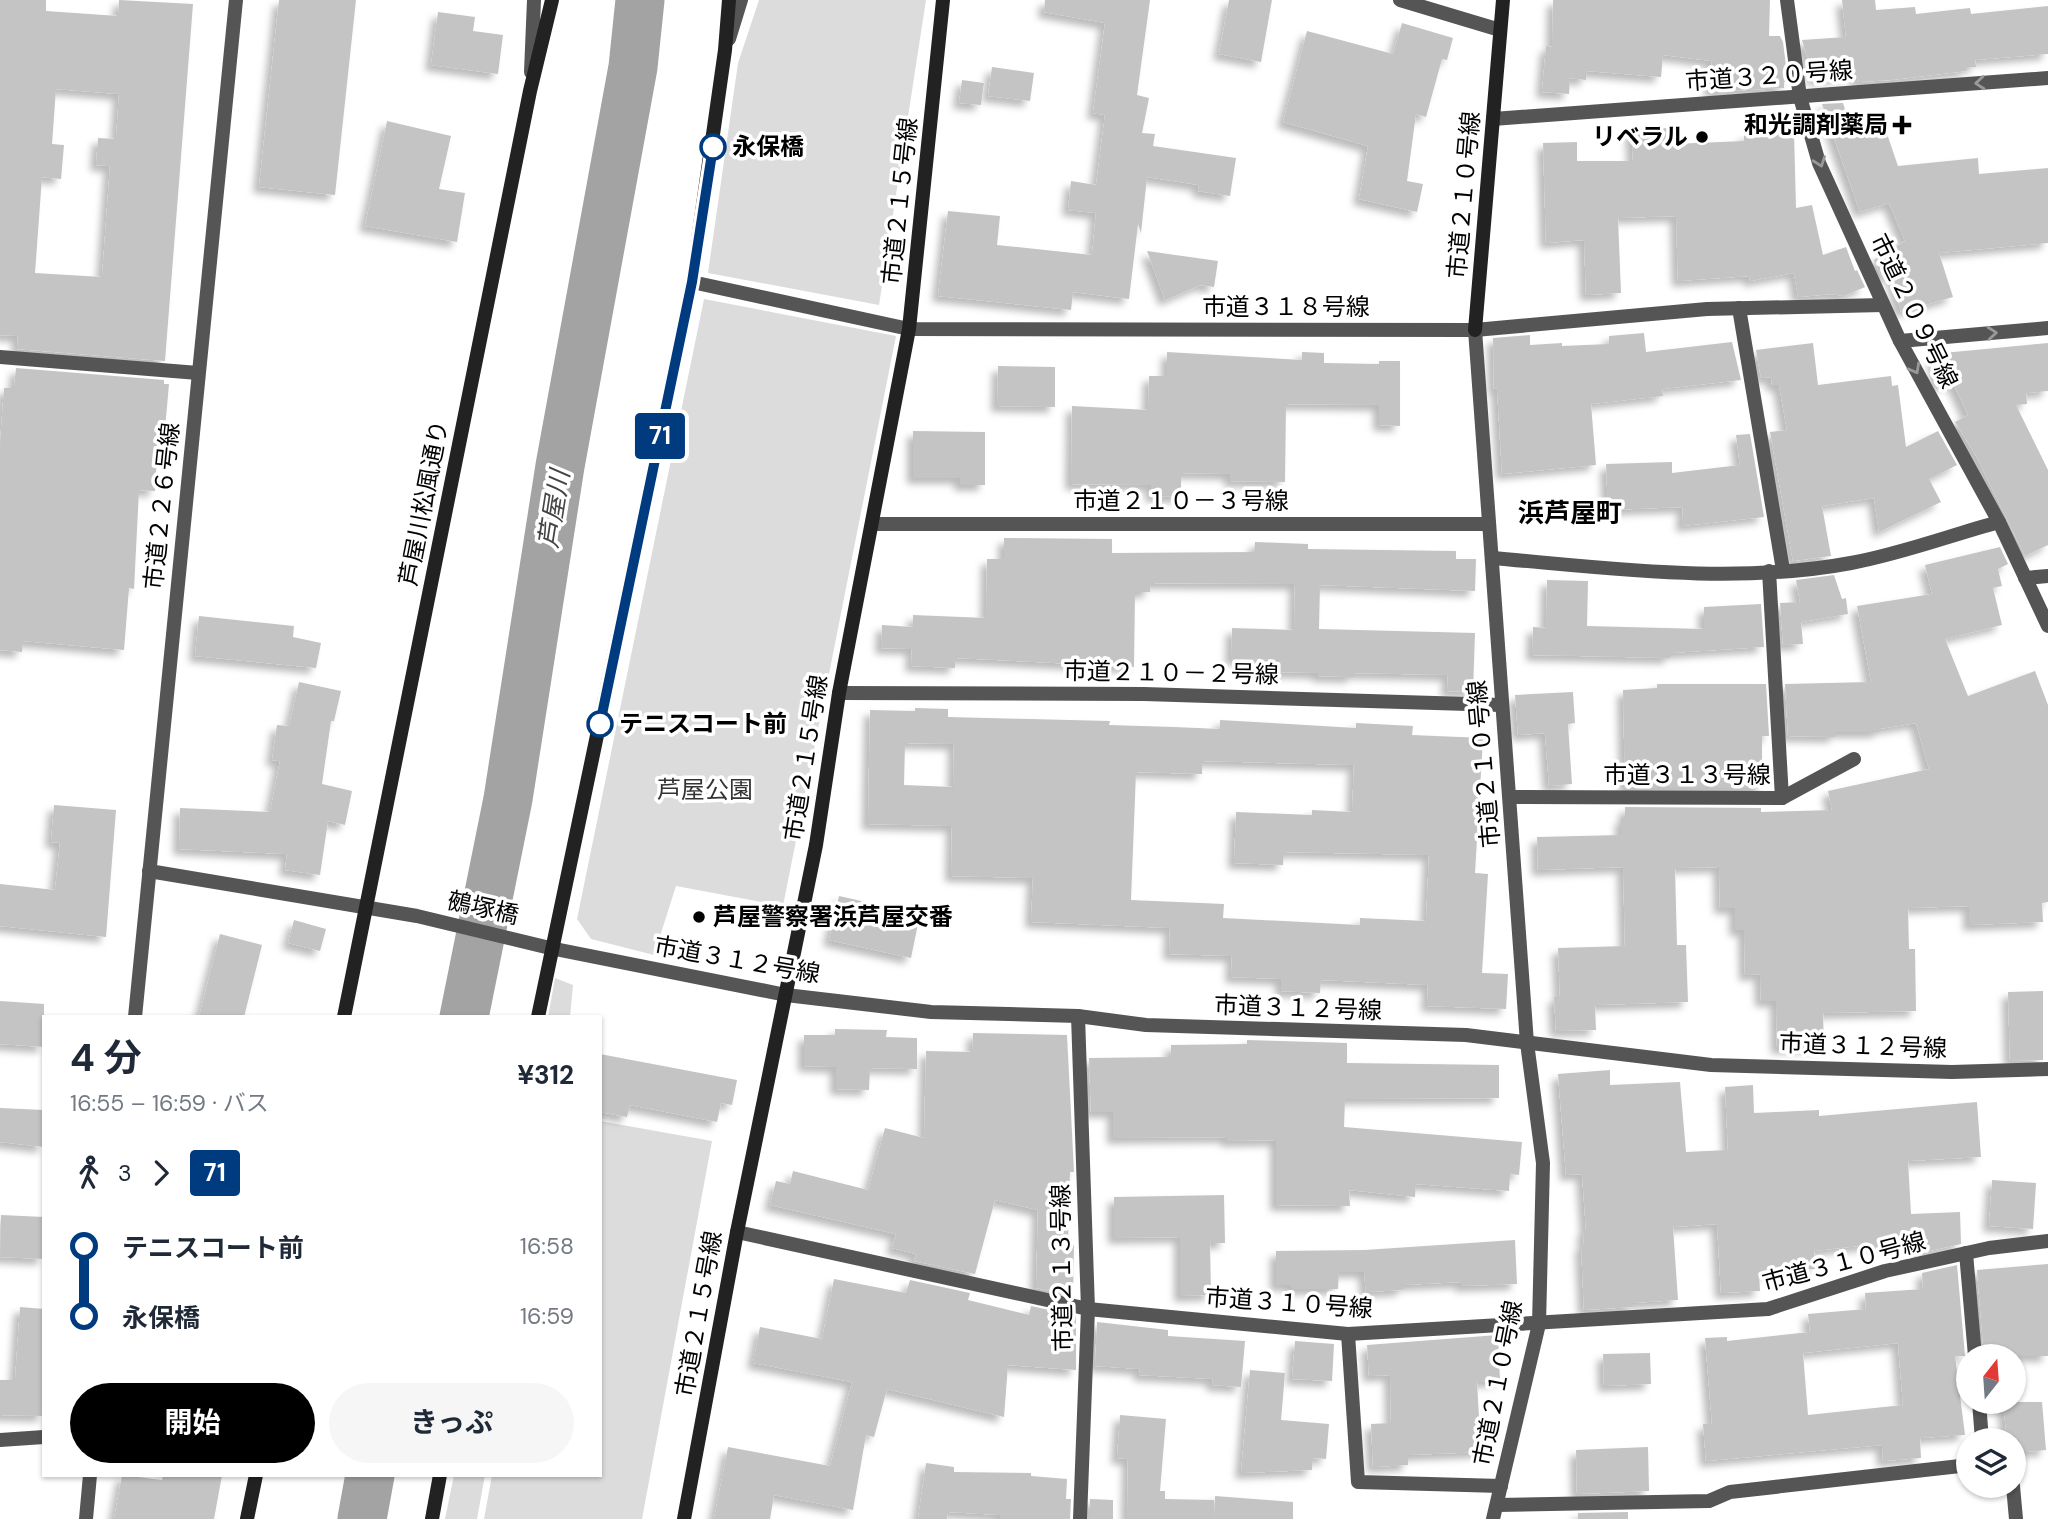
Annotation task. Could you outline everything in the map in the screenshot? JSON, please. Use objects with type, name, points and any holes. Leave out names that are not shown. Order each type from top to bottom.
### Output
[{"type":"street","name":"市道２２６号線","points":[[135,1015],[236,0]]},
{"type":"street","points":[[530,91],[534,0]]},
{"type":"street","name":"芦屋川松風通り","points":[[344,1015],[530,91],[552,0]]},
{"type":"street","points":[[538,1015],[547,947],[692,282],[725,50],[729,0]]},
{"type":"street","points":[[725,50],[741,0]]},
{"type":"street","name":"市道２１５号線","points":[[684,1519],[737,1232],[816,845],[839,693],[909,329],[943,0]]},
{"type":"street","points":[[1400,0],[1500,30]]},
{"type":"street","name":"市道２１０号線","points":[[1495,1512],[1539,1324],[1543,1163],[1527,1043],[1475,330],[1503,0]]},
{"type":"street","name":"市道２０９号線","points":[[1787,0],[1800,97],[1819,163],[1900,341],[1999,522],[2048,626]]},
{"type":"street","name":"市道３２０号線","points":[[1493,119],[2048,78]]},
{"type":"street","name":"市道３１８号線","points":[[692,282],[909,329],[1475,330],[1739,308],[1883,305]]},
{"type":"street","points":[[1739,308],[1776,570],[1782,798]]},
{"type":"street","points":[[1900,341],[2048,328]]},
{"type":"street","points":[[0,357],[198,373]]},
{"type":"street","points":[[1492,558],[1652,572],[1741,574],[1852,563],[1999,522]]},
{"type":"street","name":"市道２１０－３号線","points":[[872,524],[1489,524]]},
{"type":"street","points":[[2025,578],[2048,576]]},
{"type":"street","name":"市道２１０－２号線","points":[[839,693],[1144,694],[1501,705]]},
{"type":"street","name":"市道３１３号線","points":[[1510,797],[1782,798],[1854,759]]},
{"type":"street","points":[[149,871],[365,907]]},
{"type":"street","name":"鵺塚橋","points":[[365,907],[417,916],[547,947]]},
{"type":"street","name":"市道３１２号線","points":[[547,947],[786,995],[931,1012],[1078,1016],[1146,1025],[1466,1035],[1711,1065],[1952,1072],[2048,1069]]},
{"type":"street","name":"市道２１３号線","points":[[1078,1016],[1087,1309],[1080,1519]]},
{"type":"street","name":"市道３１０号線","points":[[737,1232],[1087,1309],[1348,1334],[1768,1309],[1885,1271],[1966,1253],[2048,1241]]},
{"type":"street","points":[[1966,1253],[1974,1344]]},
{"type":"street","points":[[1348,1334],[1359,1482],[1501,1486]]},
{"type":"street","points":[[0,1440],[42,1437]]},
{"type":"street","points":[[1495,1512],[1709,1501],[1730,1492],[1956,1466]]},
{"type":"street","points":[[86,1519],[90,1477]]},
{"type":"street","points":[[247,1519],[256,1477]]},
{"type":"street","points":[[432,1519],[440,1477]]},
{"type":"street","points":[[2014,1498],[2016,1519]]},
{"type":"green space","points":[[759,0],[926,0],[879,305],[708,273],[738,63]]},
{"type":"green space","name":"芦屋公園","points":[[704,299],[896,336],[783,906],[676,886],[654,955],[591,939],[577,919]]},
{"type":"green space","points":[[555,978],[573,985],[570,1015],[548,1015]]},
{"type":"green space","points":[[602,1121],[712,1141],[642,1519],[484,1519],[492,1477],[602,1477]]},
{"type":"green space","points":[[454,1477],[485,1477],[477,1519],[445,1519]]},
{"type":"building","points":[[0,0],[46,0],[46,11],[118,16],[119,0],[193,4],[165,361],[17,349],[18,336],[0,335]],"holes":[[[56,89],[119,94],[116,139],[98,138],[96,165],[110,166],[102,277],[35,273],[42,177],[61,179],[64,145],[52,144]]]},
{"type":"building","points":[[279,0],[356,0],[335,195],[259,187]]},
{"type":"building","points":[[1045,0],[1150,0],[1137,95],[1149,98],[1142,133],[1155,134],[1153,146],[1236,158],[1230,196],[1198,191],[1199,185],[1147,177],[1141,233],[1138,224],[1129,299],[1073,292],[1071,310],[938,296],[948,211],[1000,216],[997,245],[1092,255],[1096,213],[1068,210],[1071,181],[1096,185],[1105,115],[1093,113],[1105,23],[1044,12]]},
{"type":"building","points":[[1229,0],[1272,0],[1261,62],[1219,54]]},
{"type":"building","points":[[1553,0],[1770,0],[1769,36],[1780,36],[1783,42],[1788,82],[1784,82],[1784,88],[1710,92],[1712,61],[1663,55],[1661,77],[1587,71],[1586,80],[1570,78],[1569,94],[1542,92],[1546,46],[1552,47]]},
{"type":"building","points":[[1842,0],[1875,0],[1876,10],[1915,7],[1916,14],[1970,8],[1971,14],[2048,6],[2048,54],[1975,60],[1976,67],[1966,67],[1966,71],[1891,80],[1858,82],[1857,75],[1814,80],[1802,40],[1846,37]]},
{"type":"building","points":[[438,12],[475,17],[473,31],[503,35],[498,74],[431,65]]},
{"type":"building","points":[[1402,23],[1453,38],[1447,60],[1442,59],[1426,117],[1416,114],[1407,181],[1423,184],[1417,212],[1359,199],[1368,146],[1283,122],[1307,31],[1393,54]]},
{"type":"building","points":[[992,67],[1034,73],[1030,101],[988,96]]},
{"type":"building","points":[[962,80],[984,83],[981,105],[959,103]]},
{"type":"building","points":[[1843,103],[1853,134],[1886,131],[1898,166],[1978,158],[1979,174],[2048,168],[2048,243],[1939,253],[1953,297],[1901,312],[1891,274],[1882,278],[1874,260],[1905,241],[1889,203],[1860,212],[1822,104]]},
{"type":"building","points":[[387,121],[451,136],[439,189],[465,193],[457,242],[365,226]]},
{"type":"building","points":[[1672,128],[1673,144],[1744,141],[1744,135],[1794,133],[1796,208],[1812,205],[1823,255],[1846,247],[1855,271],[1857,270],[1865,287],[1844,296],[1832,294],[1798,297],[1794,273],[1750,281],[1749,276],[1678,281],[1676,216],[1618,218],[1621,293],[1586,295],[1584,240],[1546,243],[1543,143],[1577,142],[1577,161],[1633,161],[1631,129]]},
{"type":"building","points":[[1147,251],[1218,261],[1214,287],[1201,285],[1165,300]]},
{"type":"building","points":[[1644,333],[1646,352],[1732,342],[1741,380],[1662,389],[1663,396],[1591,404],[1596,465],[1502,474],[1497,388],[1494,389],[1493,338],[1530,335],[1530,345],[1562,343],[1562,346],[1609,344],[1609,336]]},
{"type":"building","points":[[1813,343],[1818,385],[1891,376],[1892,386],[1898,385],[1906,447],[1938,431],[1957,465],[1929,479],[1941,502],[1879,532],[1874,498],[1822,506],[1831,556],[1793,561],[1770,432],[1787,430],[1779,385],[1772,385],[1771,377],[1761,378],[1756,350]]},
{"type":"building","points":[[2048,343],[2048,391],[2026,393],[2027,404],[2016,405],[2048,470],[2048,545],[2025,556],[1976,456],[1955,422],[1968,415],[1953,383],[1937,385],[1933,354]]},
{"type":"building","points":[[1167,352],[1302,360],[1302,352],[1324,353],[1324,363],[1379,364],[1379,361],[1400,361],[1400,426],[1379,425],[1379,405],[1286,404],[1285,482],[1230,481],[1230,474],[1181,473],[1181,497],[1151,496],[1151,485],[1071,484],[1072,406],[1148,410],[1149,376],[1167,376]]},
{"type":"building","points":[[998,366],[1055,367],[1055,407],[997,406]]},
{"type":"building","points":[[16,368],[164,380],[164,384],[169,384],[164,440],[158,440],[155,491],[139,490],[134,589],[129,588],[124,650],[23,641],[22,652],[0,650],[0,444],[4,388],[14,388]]},
{"type":"building","points":[[913,431],[985,432],[985,485],[960,485],[960,478],[913,478]]},
{"type":"building","points":[[1750,434],[1764,517],[1682,526],[1683,507],[1608,510],[1606,464],[1672,462],[1672,473],[1740,465],[1736,435]]},
{"type":"building","points":[[1004,538],[1112,539],[1112,553],[1254,552],[1255,542],[1308,544],[1308,549],[1456,551],[1456,559],[1476,559],[1475,591],[1320,585],[1319,629],[1475,633],[1473,692],[1447,691],[1448,675],[1353,673],[1353,677],[1318,676],[1318,673],[1279,672],[1279,660],[1231,659],[1232,628],[1294,630],[1295,584],[1150,583],[1150,592],[1135,592],[1134,667],[956,658],[955,668],[911,666],[912,649],[881,648],[882,625],[913,627],[913,615],[986,618],[987,559],[1004,559]]},
{"type":"building","points":[[2000,547],[2008,564],[1998,569],[2002,586],[1993,588],[2002,625],[1945,639],[1968,696],[2035,671],[2048,705],[2048,902],[2042,903],[2043,922],[1969,925],[1969,906],[1908,908],[1909,949],[1915,949],[1916,1011],[1823,1013],[1824,1047],[1777,1048],[1776,1001],[1761,1001],[1760,974],[1745,975],[1744,930],[1735,930],[1735,908],[1720,908],[1719,867],[1675,868],[1677,945],[1686,945],[1688,1002],[1595,1005],[1596,1030],[1556,1031],[1554,997],[1560,997],[1558,948],[1625,946],[1623,867],[1538,870],[1537,837],[1621,835],[1621,818],[1625,818],[1625,807],[1761,808],[1761,812],[1832,810],[1828,791],[1929,769],[1916,723],[1879,729],[1879,732],[1835,732],[1835,737],[1788,736],[1785,684],[1871,682],[1857,606],[1932,594],[1925,565]]},
{"type":"building","points":[[1834,575],[1842,599],[1846,598],[1848,614],[1801,622],[1803,644],[1783,645],[1780,603],[1800,602],[1796,580]]},
{"type":"building","points":[[1547,580],[1588,581],[1587,626],[1704,629],[1704,607],[1761,604],[1764,647],[1670,653],[1670,658],[1532,655],[1533,627],[1546,628]]},
{"type":"building","points":[[199,616],[294,626],[293,637],[321,643],[316,668],[195,656]]},
{"type":"building","points":[[299,682],[341,691],[334,721],[331,721],[322,784],[352,791],[345,825],[328,821],[320,875],[285,870],[287,854],[179,849],[180,808],[270,812],[280,761],[272,760],[277,725],[289,726]]},
{"type":"building","points":[[1657,684],[1766,684],[1769,736],[1762,736],[1762,788],[1625,788],[1623,690],[1657,688]]},
{"type":"building","points":[[1573,692],[1575,723],[1568,724],[1572,784],[1549,786],[1545,733],[1518,735],[1515,695]]},
{"type":"building","points":[[915,708],[948,709],[948,717],[1110,721],[1109,725],[1220,729],[1220,720],[1356,728],[1356,723],[1413,726],[1412,735],[1483,738],[1475,873],[1488,874],[1482,973],[1508,974],[1506,1009],[1427,1006],[1428,985],[1321,980],[1320,993],[1281,991],[1281,979],[1231,977],[1232,956],[1169,954],[1170,928],[1031,922],[1033,878],[951,876],[952,826],[868,824],[870,710],[915,711]],"holes":[[[905,743],[954,744],[953,787],[904,785]],[[1202,761],[1354,765],[1352,812],[1312,810],[1312,815],[1236,812],[1234,863],[1283,865],[1284,852],[1429,855],[1426,921],[1360,918],[1360,925],[1223,918],[1224,904],[1131,900],[1136,772],[1202,774]]]},
{"type":"building","points":[[54,805],[116,810],[106,937],[0,926],[0,884],[55,890],[60,843],[51,842]]},
{"type":"building","points":[[839,896],[920,914],[911,958],[829,940]]},
{"type":"building","points":[[294,920],[326,929],[320,951],[288,943]]},
{"type":"building","points":[[220,934],[262,945],[244,1015],[200,1015]]},
{"type":"building","points":[[2043,991],[2043,1060],[2010,1061],[2008,992]]},
{"type":"building","points":[[0,1001],[44,1004],[42,1047],[0,1044]]},
{"type":"building","points":[[835,1029],[887,1030],[886,1037],[917,1038],[917,1069],[870,1068],[869,1090],[836,1089],[836,1067],[804,1066],[804,1035],[835,1035]]},
{"type":"building","points":[[973,1033],[1067,1035],[1074,1172],[1070,1172],[1068,1244],[1074,1245],[1073,1296],[1036,1288],[1038,1210],[995,1200],[975,1274],[914,1261],[916,1254],[892,1248],[896,1234],[770,1205],[776,1181],[790,1184],[793,1171],[868,1190],[885,1128],[924,1138],[926,1051],[972,1052]]},
{"type":"building","points":[[1247,1040],[1347,1043],[1347,1063],[1499,1065],[1499,1098],[1345,1099],[1344,1127],[1522,1142],[1519,1175],[1510,1174],[1509,1191],[1416,1184],[1415,1197],[1349,1190],[1350,1206],[1276,1205],[1276,1140],[1227,1141],[1227,1137],[1113,1138],[1113,1112],[1091,1112],[1089,1058],[1171,1057],[1171,1045],[1247,1044]]},
{"type":"building","points":[[602,1054],[737,1080],[732,1105],[721,1103],[717,1122],[630,1105],[627,1117],[602,1112]]},
{"type":"building","points":[[1610,1070],[1610,1085],[1680,1082],[1686,1152],[1728,1150],[1725,1087],[1753,1085],[1754,1113],[1819,1110],[1819,1116],[1977,1102],[1981,1157],[1908,1161],[1911,1214],[1960,1212],[1961,1244],[1920,1253],[1919,1239],[1814,1251],[1815,1269],[1759,1273],[1760,1291],[1721,1293],[1717,1224],[1673,1227],[1678,1300],[1584,1310],[1581,1245],[1584,1245],[1583,1230],[1586,1230],[1582,1174],[1566,1175],[1558,1074]]},
{"type":"building","points":[[0,1108],[42,1110],[42,1147],[0,1142]]},
{"type":"building","points":[[1992,1180],[2036,1183],[2033,1229],[1989,1226]]},
{"type":"building","points":[[1224,1195],[1225,1243],[1210,1243],[1211,1295],[1180,1296],[1180,1237],[1114,1238],[1114,1197]]},
{"type":"building","points":[[1,1215],[42,1217],[42,1259],[0,1257]]},
{"type":"building","points":[[1515,1240],[1517,1284],[1461,1286],[1461,1282],[1403,1285],[1403,1290],[1366,1292],[1364,1272],[1339,1272],[1338,1289],[1291,1289],[1291,1285],[1276,1285],[1276,1251],[1365,1250]]},
{"type":"building","points":[[2048,1264],[2048,1356],[2026,1356],[2026,1344],[1983,1344],[1977,1270]]},
{"type":"building","points":[[1957,1265],[1964,1344],[1956,1344],[1956,1414],[1962,1414],[1964,1428],[1956,1428],[1956,1436],[1920,1438],[1921,1458],[1883,1461],[1882,1445],[1706,1461],[1703,1424],[1712,1424],[1705,1338],[1727,1337],[1727,1341],[1810,1332],[1808,1314],[1866,1309],[1865,1293],[1923,1289],[1922,1273]],"holes":[[[1898,1343],[1903,1405],[1808,1415],[1803,1353]]]},
{"type":"building","points":[[834,1279],[906,1293],[910,1280],[970,1293],[968,1300],[1029,1315],[1031,1306],[1076,1316],[1076,1370],[1008,1365],[1004,1417],[887,1389],[874,1437],[866,1435],[853,1510],[774,1495],[770,1519],[714,1519],[728,1447],[830,1466],[852,1382],[753,1363],[760,1327],[822,1339]]},
{"type":"building","points":[[20,1307],[42,1309],[42,1416],[0,1415],[0,1380],[15,1380]]},
{"type":"building","points":[[1097,1322],[1168,1330],[1168,1336],[1245,1341],[1241,1387],[1212,1385],[1213,1379],[1139,1375],[1140,1369],[1095,1366]]},
{"type":"building","points":[[1498,1335],[1500,1381],[1477,1382],[1481,1452],[1408,1455],[1408,1465],[1373,1467],[1371,1424],[1391,1423],[1390,1375],[1369,1376],[1367,1345]]},
{"type":"building","points":[[1295,1341],[1334,1344],[1332,1381],[1292,1379]]},
{"type":"building","points":[[1650,1353],[1651,1384],[1604,1386],[1603,1354]]},
{"type":"building","points":[[1250,1370],[1285,1373],[1281,1420],[1329,1424],[1326,1459],[1313,1458],[1312,1470],[1241,1473]]},
{"type":"building","points":[[2026,1402],[2042,1402],[2046,1450],[2026,1452],[2026,1428],[2006,1428],[2004,1414],[2026,1414]]},
{"type":"building","points":[[1120,1415],[1166,1419],[1160,1491],[1165,1491],[1165,1499],[1214,1500],[1214,1519],[1127,1519],[1128,1459],[1117,1458]]},
{"type":"building","points":[[1648,1447],[1649,1491],[1577,1494],[1576,1450]]},
{"type":"building","points":[[926,1463],[954,1467],[954,1472],[1031,1473],[1031,1476],[1067,1479],[1066,1499],[1071,1499],[1070,1519],[1000,1519],[1000,1515],[948,1512],[947,1519],[918,1519]]},
{"type":"building","points":[[122,1477],[162,1480],[163,1477],[222,1477],[214,1519],[114,1519]]},
{"type":"building","points":[[1215,1496],[1293,1502],[1293,1519],[1214,1519]]},
{"type":"building","points":[[1090,1499],[1113,1500],[1113,1519],[1090,1519]]},
{"type":"building","points":[[1628,1512],[1628,1519],[1578,1519],[1578,1513]]},
{"type":"waterway","name":"芦屋川","points":[[464,1015],[508,799],[560,466],[633,67],[640,0]]},
{"type":"waterway","name":"芦屋川","points":[[362,1519],[370,1477]]},
{"type":"bus line","name":"71","points":[[600,724],[692,282],[713,147]]},
{"type":"place","name":"和光調剤薬局","points":[[1902,125]]},
{"type":"place","name":"リベラル","points":[[1702,137]]},
{"type":"place","name":"永保橋","points":[[713,147]]},
{"type":"place","name":"テニスコート前","points":[[600,724]]},
{"type":"place","name":"芦屋警察署浜芦屋交番","points":[[699,917]]},
{"type":"district","name":"浜芦屋町","points":[[1570,513]]}]
